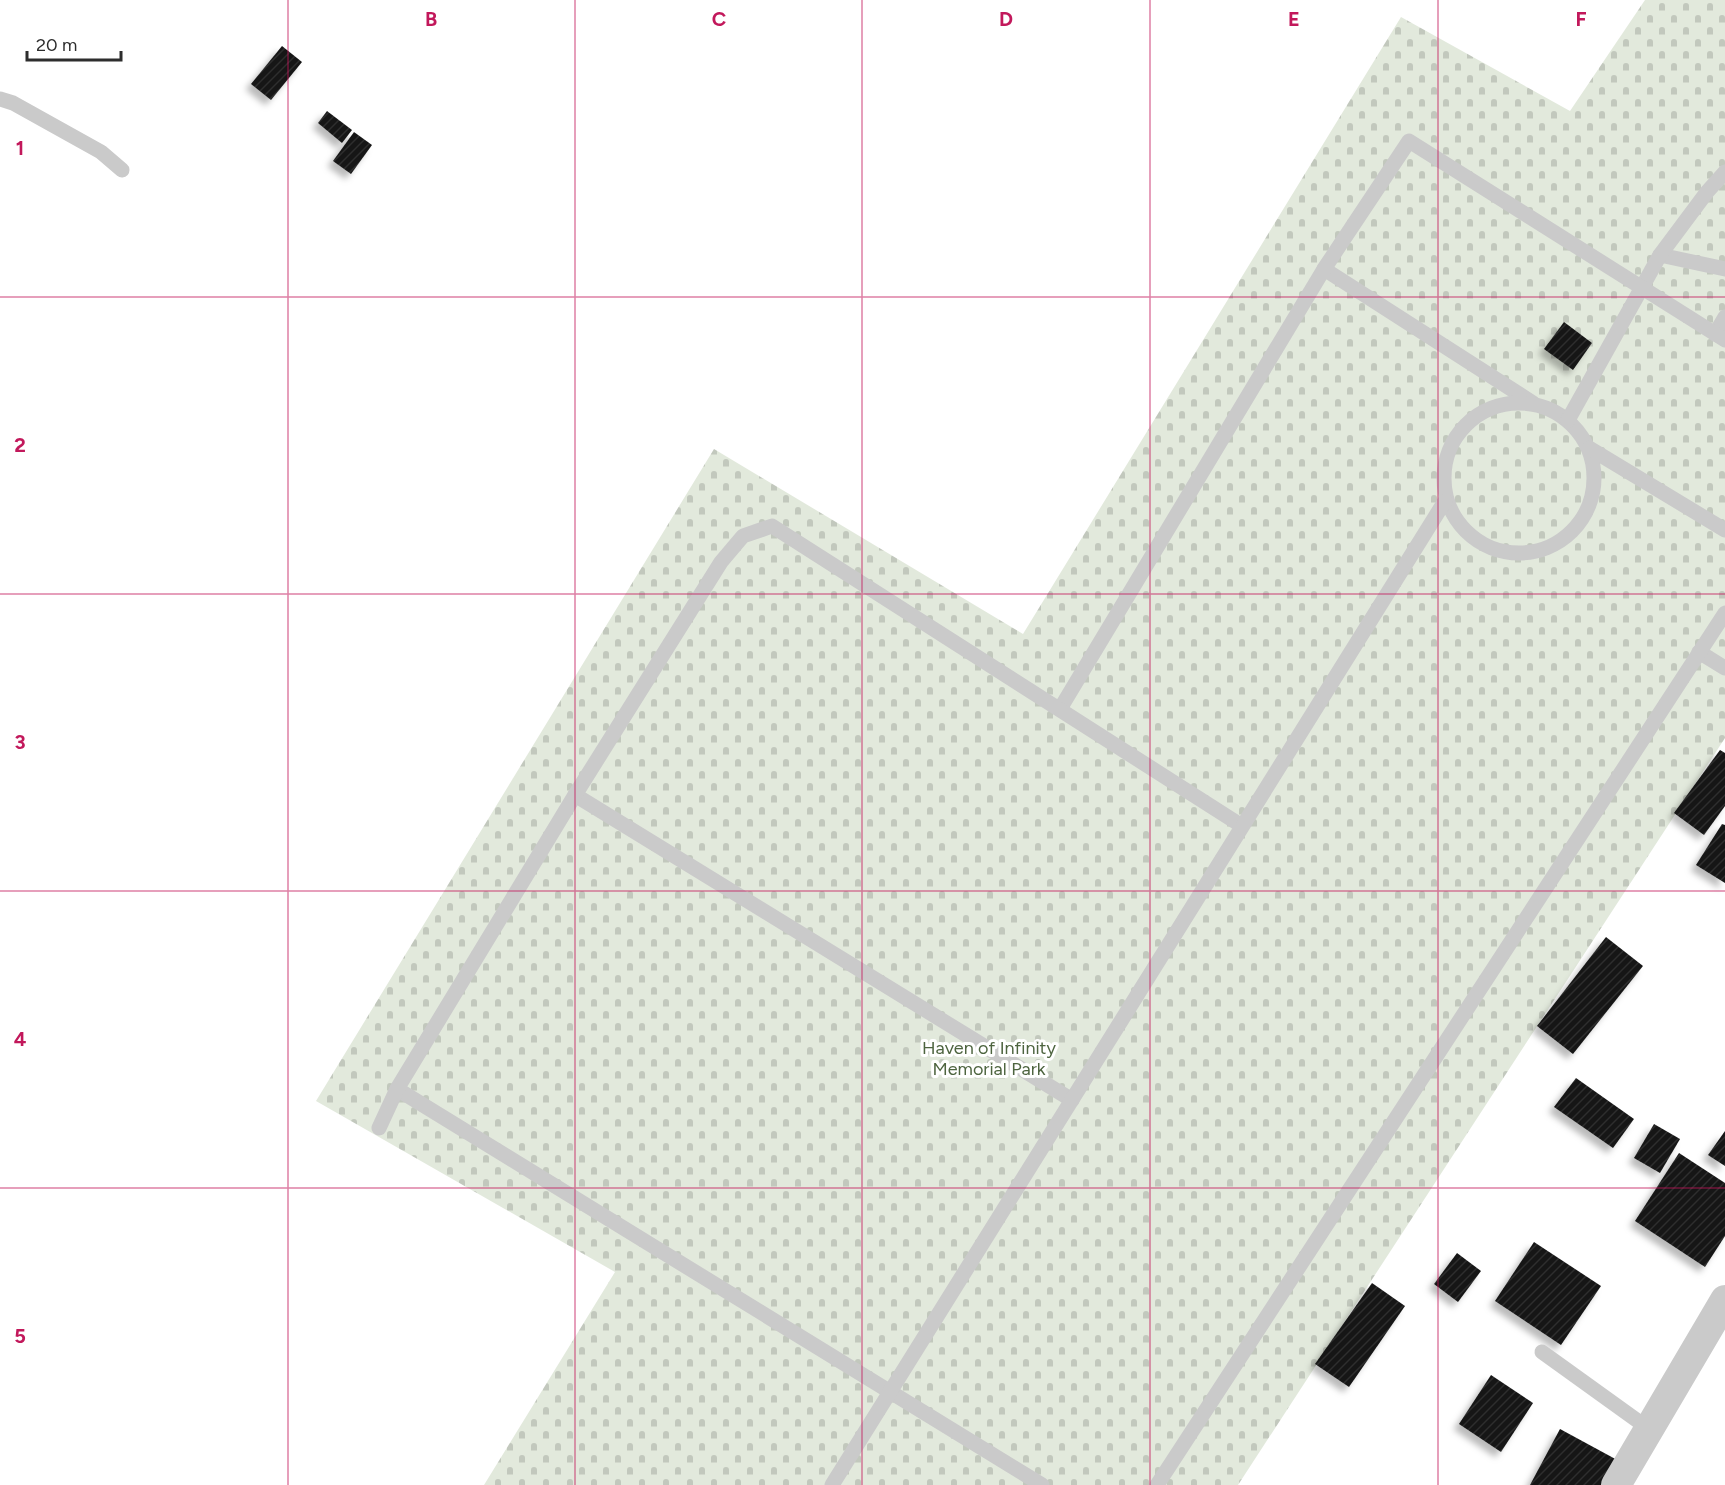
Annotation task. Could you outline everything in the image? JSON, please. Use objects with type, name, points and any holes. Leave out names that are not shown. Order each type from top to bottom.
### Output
[{"type":"street","points":[[1616,1485],[1725,1300]]},
{"type":"lane","points":[[0,99],[100,152],[122,170]]},
{"type":"lane","points":[[1060,709],[1324,269],[1409,141],[1720,337],[1725,317]]},
{"type":"lane","points":[[1568,420],[1660,255],[1707,192],[1725,172]]},
{"type":"lane","points":[[1660,255],[1725,269]]},
{"type":"lane","points":[[1324,269],[1533,403],[1568,420],[1589,448],[1725,530]]},
{"type":"lane","points":[[1533,403],[1494,406],[1462,427],[1444,461],[1445,501],[1462,531],[1492,550],[1527,554],[1560,542],[1584,517],[1595,483],[1589,448]]},
{"type":"lane","points":[[832,1485],[1445,501]]},
{"type":"lane","points":[[379,1128],[397,1089],[575,795],[721,562],[743,536],[772,526],[1242,826]]},
{"type":"lane","points":[[1157,1485],[1725,613]]},
{"type":"lane","points":[[1699,652],[1725,668]]},
{"type":"lane","points":[[575,795],[1072,1100]]},
{"type":"lane","points":[[397,1089],[1042,1485]]},
{"type":"lane","points":[[1542,1353],[1649,1430]]},
{"type":"green space","name":"Haven of Infinity Memorial Park","points":[[1645,0],[1725,0],[1725,738],[1238,1485],[484,1485],[615,1272],[316,1101],[714,449],[1023,634],[1401,17],[1570,111]]},
{"type":"building","points":[[282,46],[302,62],[271,100],[251,84]]},
{"type":"building","points":[[327,111],[352,130],[342,143],[318,123]]},
{"type":"building","points":[[354,132],[372,145],[351,174],[333,161]]},
{"type":"building","points":[[1564,322],[1592,343],[1573,370],[1544,349]]},
{"type":"building","points":[[1720,750],[1725,753],[1725,806],[1704,835],[1674,813]]},
{"type":"building","points":[[1722,824],[1725,825],[1725,883],[1696,865]]},
{"type":"building","points":[[1606,937],[1643,966],[1573,1054],[1537,1026]]},
{"type":"building","points":[[1576,1078],[1634,1119],[1613,1148],[1554,1107]]},
{"type":"building","points":[[1654,1124],[1680,1139],[1660,1173],[1634,1158]]},
{"type":"building","points":[[1725,1131],[1725,1166],[1708,1155]]},
{"type":"building","points":[[1679,1153],[1725,1183],[1725,1236],[1705,1267],[1635,1221]]},
{"type":"building","points":[[1534,1242],[1601,1286],[1561,1345],[1495,1301]]},
{"type":"building","points":[[1457,1253],[1481,1271],[1458,1302],[1434,1284]]},
{"type":"building","points":[[1372,1283],[1405,1306],[1349,1387],[1315,1364]]},
{"type":"building","points":[[1491,1375],[1533,1403],[1501,1452],[1459,1424]]},
{"type":"building","points":[[1560,1429],[1619,1461],[1605,1485],[1530,1485]]}]
